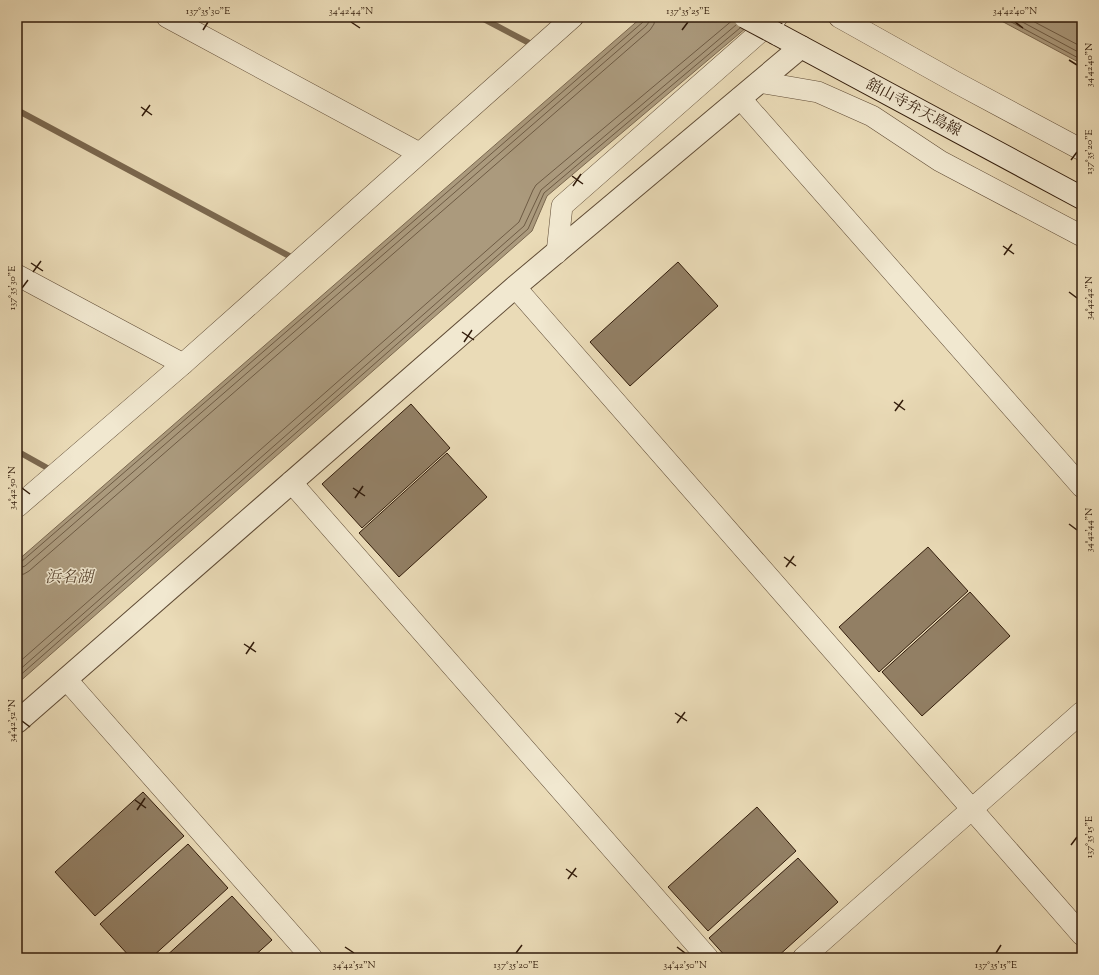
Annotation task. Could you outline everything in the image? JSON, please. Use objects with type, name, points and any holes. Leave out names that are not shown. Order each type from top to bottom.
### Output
[{"type":"street","points":[[167,17],[419,152]]},
{"type":"street","points":[[17,507],[183,364],[572,17]]},
{"type":"street","name":"舘山寺弁天島線","points":[[745,17],[777,26],[801,47],[1082,198]]},
{"type":"street","points":[[839,17],[957,83],[1082,150]]},
{"type":"street","points":[[557,253],[562,206],[777,26]]},
{"type":"street","points":[[17,722],[514,287],[557,253],[801,47]]},
{"type":"street","points":[[759,82],[818,92],[872,116],[940,161],[1082,236]]},
{"type":"street","points":[[740,98],[1082,488]]},
{"type":"street","points":[[17,275],[183,364]]},
{"type":"street","points":[[514,287],[1082,935]]},
{"type":"street","points":[[291,482],[708,958]]},
{"type":"street","points":[[66,679],[312,958]]},
{"type":"street","points":[[803,958],[973,810],[1082,712]]},
{"type":"water","name":"浜名湖","points":[[642,17],[759,17],[547,196],[532,231],[17,684],[17,561]]},
{"type":"water","points":[[994,17],[1082,17],[1082,64]]},
{"type":"building","points":[[678,262],[718,306],[630,386],[590,342]]},
{"type":"building","points":[[411,404],[450,448],[362,528],[322,484]]},
{"type":"building","points":[[447,453],[487,497],[399,577],[359,533]]},
{"type":"building","points":[[928,547],[968,591],[879,672],[839,627]]},
{"type":"building","points":[[970,592],[1010,636],[922,716],[882,672]]},
{"type":"building","points":[[143,792],[184,836],[95,916],[55,872]]},
{"type":"building","points":[[757,807],[796,851],[708,931],[668,887]]},
{"type":"building","points":[[188,844],[228,888],[151,958],[131,958],[100,924]]},
{"type":"building","points":[[798,858],[838,902],[776,958],[727,958],[709,938]]},
{"type":"building","points":[[232,896],[272,940],[252,958],[164,958]]},
{"type":"waterway","points":[[480,17],[533,45]]},
{"type":"waterway","points":[[17,110],[291,257]]},
{"type":"waterway","points":[[17,451],[51,470]]}]
